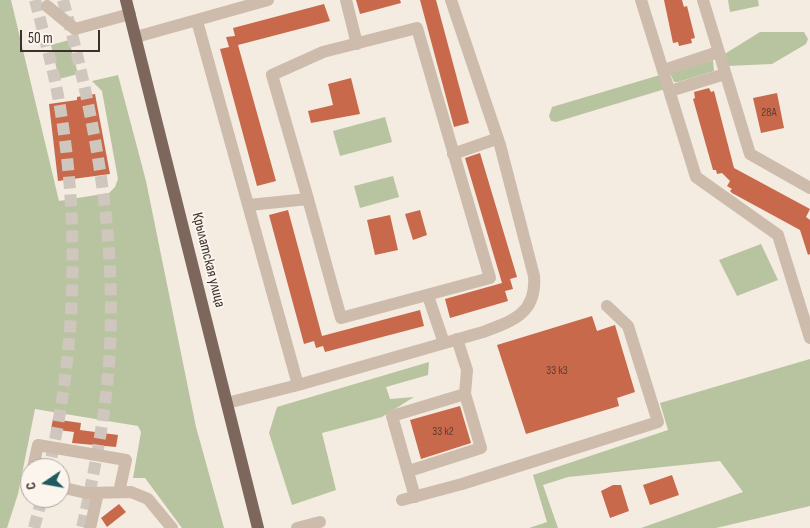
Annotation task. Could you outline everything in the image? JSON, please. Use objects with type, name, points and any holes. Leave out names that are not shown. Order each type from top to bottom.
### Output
[{"type":"main road","name":"Крылатская улица","points":[[126,0],[258,528]]},
{"type":"lane","points":[[136,37],[268,0]]},
{"type":"lane","points":[[346,0],[357,44]]},
{"type":"lane","points":[[227,403],[298,385],[458,339],[508,322],[525,311],[535,290],[534,276],[500,144],[496,139],[451,0]]},
{"type":"lane","points":[[641,0],[696,177],[778,235],[810,337]]},
{"type":"lane","points":[[703,0],[750,154],[810,188]]},
{"type":"lane","points":[[47,6],[75,29],[130,14]]},
{"type":"lane","points":[[197,21],[298,385]]},
{"type":"lane","points":[[416,28],[453,154],[490,278],[340,318],[272,74],[323,52],[416,28]]},
{"type":"lane","points":[[664,70],[718,52]]},
{"type":"lane","points":[[670,91],[725,74]]},
{"type":"lane","points":[[453,154],[496,139]]},
{"type":"lane","points":[[249,205],[308,199]]},
{"type":"lane","points":[[428,296],[444,343]]},
{"type":"lane","points":[[402,500],[658,422],[628,326],[607,306]]},
{"type":"lane","points":[[409,471],[481,448],[465,394],[467,370],[458,339]]},
{"type":"lane","points":[[416,497],[392,416],[465,394]]},
{"type":"lane","points":[[35,458],[38,445],[126,460],[119,492]]},
{"type":"lane","points":[[70,489],[86,493],[131,492],[148,498],[172,528]]},
{"type":"lane","points":[[90,528],[98,493]]},
{"type":"lane","points":[[297,528],[320,522]]},
{"type":"green space","points":[[0,0],[11,0],[59,201],[109,193],[115,187],[118,179],[102,91],[92,81],[118,75],[146,181],[196,427],[224,528],[182,528],[145,478],[133,478],[141,432],[138,426],[35,409],[25,458],[20,458],[18,494],[7,528],[0,528]]},
{"type":"green space","points":[[728,0],[758,0],[759,6],[730,12]]},
{"type":"green space","points":[[760,32],[804,32],[808,39],[806,44],[772,64],[727,66],[723,55]]},
{"type":"green space","points":[[69,40],[78,74],[59,79],[51,45]]},
{"type":"green space","points":[[713,60],[714,71],[678,82],[674,82],[670,73]]},
{"type":"green space","points":[[660,75],[665,89],[556,122],[551,121],[549,116],[552,107]]},
{"type":"green space","points":[[385,117],[392,142],[340,156],[333,131]]},
{"type":"green space","points":[[393,176],[399,197],[360,208],[354,186]]},
{"type":"green space","points":[[761,244],[778,280],[737,296],[719,260]]},
{"type":"green space","points":[[810,359],[810,506],[716,528],[641,528],[743,492],[720,461],[568,477],[543,485],[558,528],[529,528],[547,522],[533,475],[668,430],[660,403]]},
{"type":"green space","points":[[429,362],[428,375],[386,387],[390,399],[414,397],[382,417],[322,433],[336,490],[292,505],[269,433],[277,407]]},
{"type":"building","points":[[356,0],[400,0],[401,3],[360,14]]},
{"type":"building","points":[[420,0],[436,0],[469,123],[454,127]]},
{"type":"building","points":[[664,0],[682,0],[684,7],[687,6],[695,38],[691,39],[692,43],[679,46],[678,42],[673,43]]},
{"type":"building","points":[[324,4],[330,21],[238,45],[276,181],[257,186],[220,49],[229,47],[226,37],[235,36],[233,28]]},
{"type":"building","points":[[351,78],[360,114],[311,123],[308,111],[333,105],[328,84]]},
{"type":"building","points":[[709,88],[711,92],[714,91],[734,168],[810,209],[806,217],[810,220],[810,254],[808,255],[800,230],[732,193],[730,191],[732,189],[727,186],[730,181],[722,173],[717,174],[716,170],[713,170],[693,99],[695,98],[694,92]]},
{"type":"building","points":[[777,93],[784,128],[761,133],[753,98]]},
{"type":"building","points":[[95,94],[110,174],[58,181],[49,104],[77,100],[77,97]]},
{"type":"building","points":[[480,153],[517,277],[510,279],[513,289],[505,291],[508,301],[450,318],[445,299],[502,283],[465,158]]},
{"type":"building","points":[[288,210],[322,336],[420,310],[424,326],[325,352],[323,346],[316,348],[314,341],[304,344],[269,215]]},
{"type":"building","points":[[420,210],[427,235],[413,240],[405,214]]},
{"type":"building","points":[[390,215],[398,250],[375,255],[367,220]]},
{"type":"building","points":[[592,316],[597,331],[615,325],[635,392],[617,398],[619,406],[526,434],[497,345]]},
{"type":"building","points":[[460,406],[471,443],[421,459],[410,420]]},
{"type":"building","points":[[53,419],[81,423],[80,430],[118,435],[116,447],[72,443],[74,432],[51,429]]},
{"type":"building","points":[[672,475],[679,495],[650,505],[643,485]]},
{"type":"building","points":[[613,485],[621,485],[629,511],[610,518],[601,491]]},
{"type":"building","points":[[119,504],[126,512],[107,527],[101,518]]},
{"type":"tunnel","points":[[35,0],[60,107],[71,197],[72,288],[70,334],[65,379],[51,458]]},
{"type":"tunnel","points":[[63,0],[75,44],[94,135],[107,226],[110,271],[111,317],[105,405],[82,528]]},
{"type":"tunnel","points":[[34,528],[39,508]]}]
